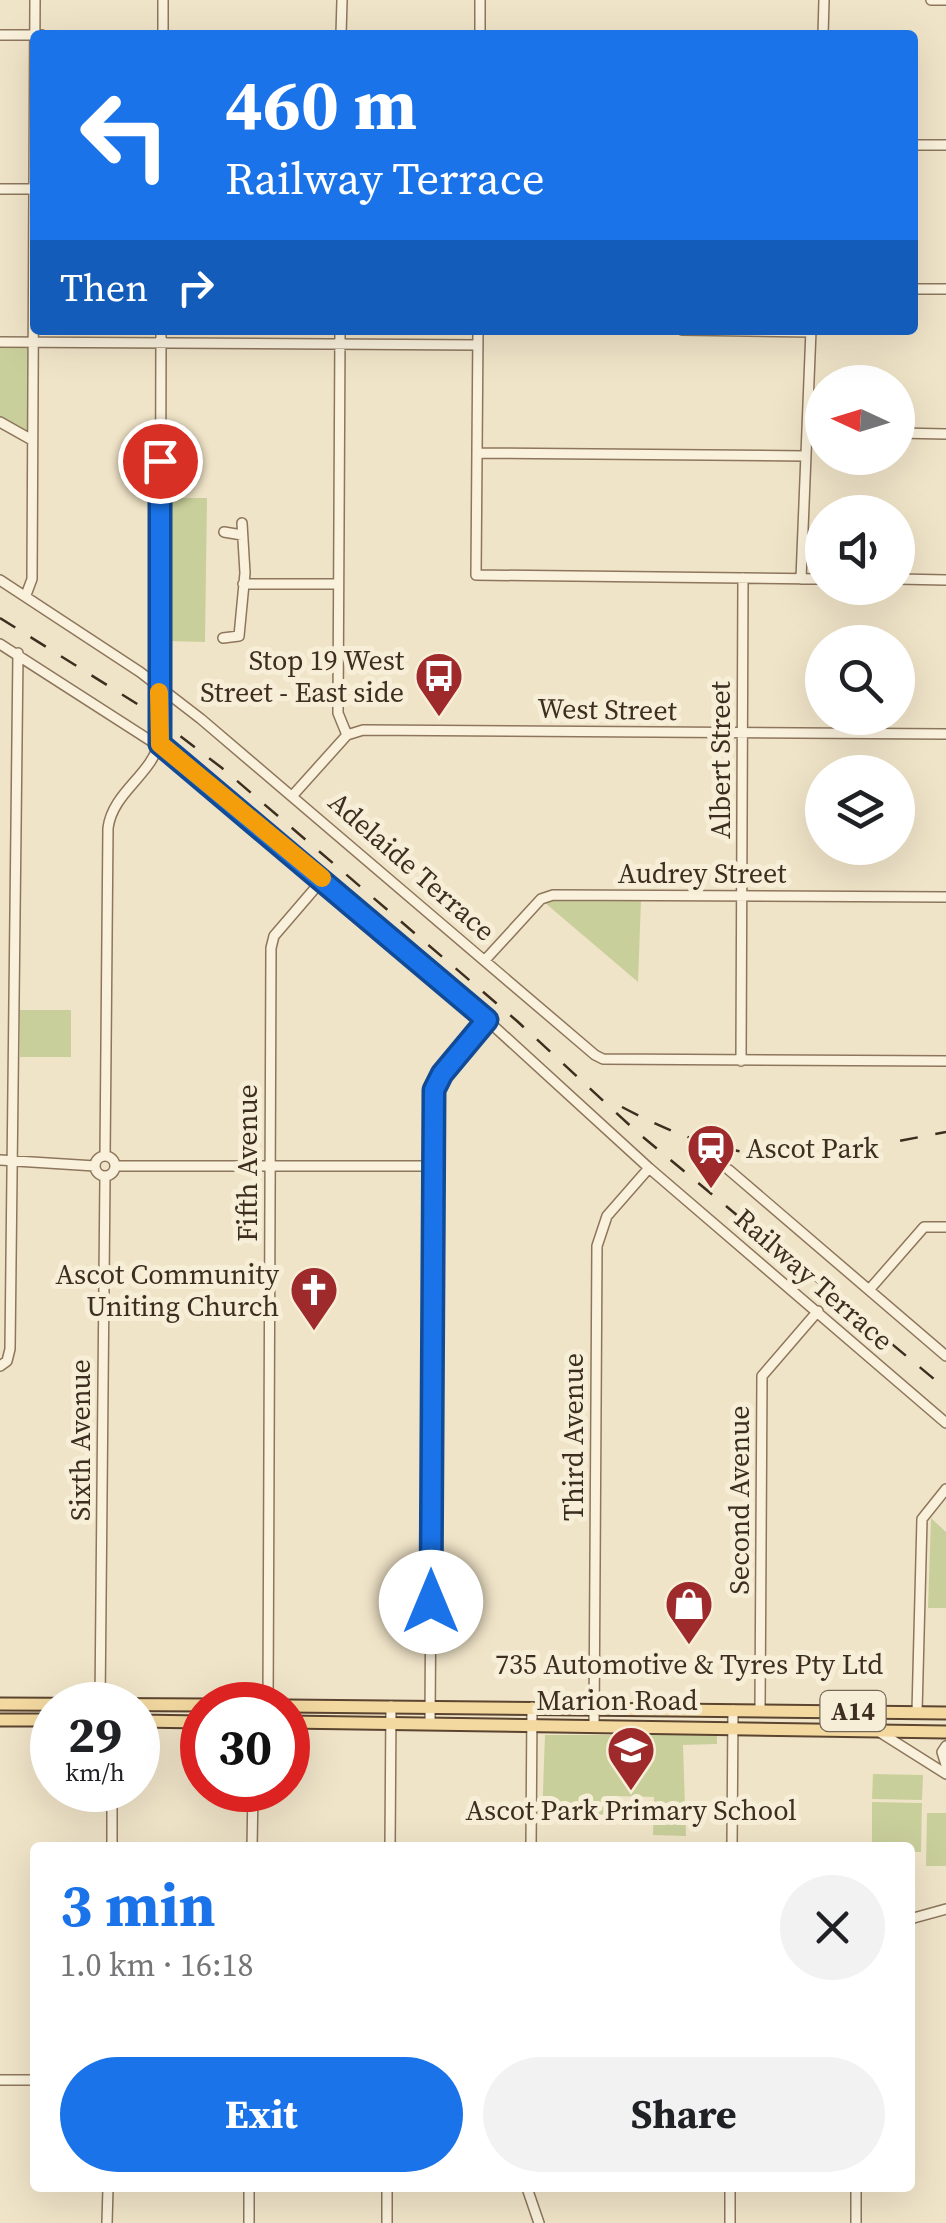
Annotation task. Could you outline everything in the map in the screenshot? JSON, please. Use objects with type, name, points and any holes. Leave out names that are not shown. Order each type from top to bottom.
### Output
[{"type":"main road","points":[[0,1704],[30,1704]]},
{"type":"main road","name":"Marion Road","points":[[310,1706],[946,1713]]},
{"type":"main road","points":[[0,1720],[30,1720]]},
{"type":"main road","name":"Marion Road","points":[[310,1722],[946,1732]]},
{"type":"street","points":[[34,30],[35,0]]},
{"type":"street","points":[[163,0],[163,30]]},
{"type":"street","points":[[342,0],[342,30]]},
{"type":"street","points":[[480,0],[480,30]]},
{"type":"street","points":[[823,30],[824,0]]},
{"type":"street","points":[[932,0],[946,0]]},
{"type":"street","points":[[0,35],[30,35]]},
{"type":"street","points":[[918,145],[946,145]]},
{"type":"street","points":[[0,189],[30,189]]},
{"type":"street","points":[[918,288],[946,289]]},
{"type":"street","points":[[26,595],[32,579],[33,335]]},
{"type":"street","points":[[95,1166],[105,1156],[108,828],[114,805],[152,762],[160,744],[161,335]]},
{"type":"street","points":[[294,794],[348,735],[338,713],[340,335]]},
{"type":"street","points":[[478,335],[476,575],[805,579]]},
{"type":"street","points":[[810,365],[811,335]]},
{"type":"street","points":[[0,342],[478,345]]},
{"type":"street","points":[[0,422],[32,440]]},
{"type":"street","points":[[915,433],[946,434]]},
{"type":"street","points":[[477,453],[805,456]]},
{"type":"street","points":[[801,579],[805,475]]},
{"type":"street","points":[[222,638],[239,636],[242,524]]},
{"type":"street","points":[[224,532],[242,535]]},
{"type":"street","name":"Albert Street","points":[[741,1061],[743,578]]},
{"type":"street","points":[[915,579],[946,580]]},
{"type":"street","name":"Adelaide Terrace","points":[[0,580],[188,709],[294,794],[603,1059],[741,1061]]},
{"type":"street","points":[[243,584],[338,584]]},
{"type":"street","name":"Railway Terrace","points":[[0,644],[160,744],[487,1020],[649,1168],[946,1424]]},
{"type":"street","points":[[0,1366],[7,1361],[10,1349],[5,1161],[18,653]]},
{"type":"street","points":[[160,713],[188,709]]},
{"type":"street","name":"West Street","points":[[348,735],[374,730],[946,734]]},
{"type":"street","name":"Fifth Avenue","points":[[267,1682],[270,948],[274,936],[323,879]]},
{"type":"street","name":"Audrey Street","points":[[486,960],[541,898],[554,895],[946,897]]},
{"type":"street","points":[[430,1723],[434,1090],[442,1074],[487,1020]]},
{"type":"street","points":[[741,1061],[946,1061]]},
{"type":"street","points":[[105,1156],[115,1166]]},
{"type":"street","points":[[5,1161],[95,1166],[105,1176],[115,1166],[434,1166]]},
{"type":"street","name":"Third Avenue","points":[[594,1725],[597,1246],[608,1216],[649,1168]]},
{"type":"street","points":[[729,1170],[946,1356]]},
{"type":"street","name":"Sixth Avenue","points":[[100,1682],[105,1176]]},
{"type":"street","points":[[869,1290],[924,1227],[946,1227]]},
{"type":"street","name":"Second Avenue","points":[[760,1710],[762,1376],[818,1310]]},
{"type":"street","points":[[916,1712],[922,1519],[946,1489]]},
{"type":"street","points":[[390,1842],[391,1706]]},
{"type":"street","points":[[531,1842],[532,1707]]},
{"type":"street","points":[[732,1842],[733,1710]]},
{"type":"street","points":[[870,1728],[900,1742],[946,1774]]},
{"type":"street","points":[[946,1746],[946,1765]]},
{"type":"street","points":[[112,1812],[112,1842]]},
{"type":"street","points":[[252,1812],[252,1842]]},
{"type":"street","points":[[915,1918],[946,1909]]},
{"type":"street","points":[[0,2080],[30,2080]]},
{"type":"street","points":[[108,2192],[108,2223]]},
{"type":"street","points":[[248,2223],[249,2192]]},
{"type":"street","points":[[387,2192],[387,2223]]},
{"type":"street","points":[[527,2192],[539,2223]]},
{"type":"street","points":[[730,2192],[730,2223]]},
{"type":"street","points":[[856,2192],[856,2223]]},
{"type":"green space","points":[[0,347],[28,347],[27,433],[0,418]]},
{"type":"green space","points":[[169,498],[207,498],[205,642],[168,641]]},
{"type":"green space","points":[[641,901],[638,982],[544,902]]},
{"type":"green space","points":[[20,1010],[71,1010],[71,1057],[20,1057]]},
{"type":"green space","points":[[931,1518],[946,1532],[946,1608],[928,1608]]},
{"type":"green space","points":[[545,1735],[717,1735],[717,1744],[683,1745],[686,1836],[653,1835],[654,1797],[612,1796],[611,1820],[542,1818]]},
{"type":"green space","points":[[873,1774],[923,1775],[922,1800],[872,1799]]},
{"type":"green space","points":[[872,1802],[922,1803],[921,1852],[915,1852],[915,1842],[872,1842]]},
{"type":"green space","points":[[927,1813],[946,1813],[946,1866],[926,1866]]},
{"type":"railway","points":[[0,618],[142,707],[222,768],[517,1021],[637,1132],[946,1389]]},
{"type":"railway","points":[[622,1107],[708,1144],[781,1155],[855,1149],[946,1132]]},
{"type":"slow traffic","points":[[159,692],[160,744],[322,878]]},
{"type":"place","name":"Stop 19 West Street - East side","points":[[439,718]]},
{"type":"place","name":"Ascot Park","points":[[711,1190]]},
{"type":"place","name":"Ascot Community Uniting Church","points":[[314,1332]]},
{"type":"place","name":"735 Automotive & Tyres Pty Ltd","points":[[689,1646]]},
{"type":"place","name":"Ascot Park Primary School","points":[[631,1792]]},
{"type":"route","points":[[160,461],[160,744],[487,1020],[442,1074],[434,1090],[431,1602]]}]
